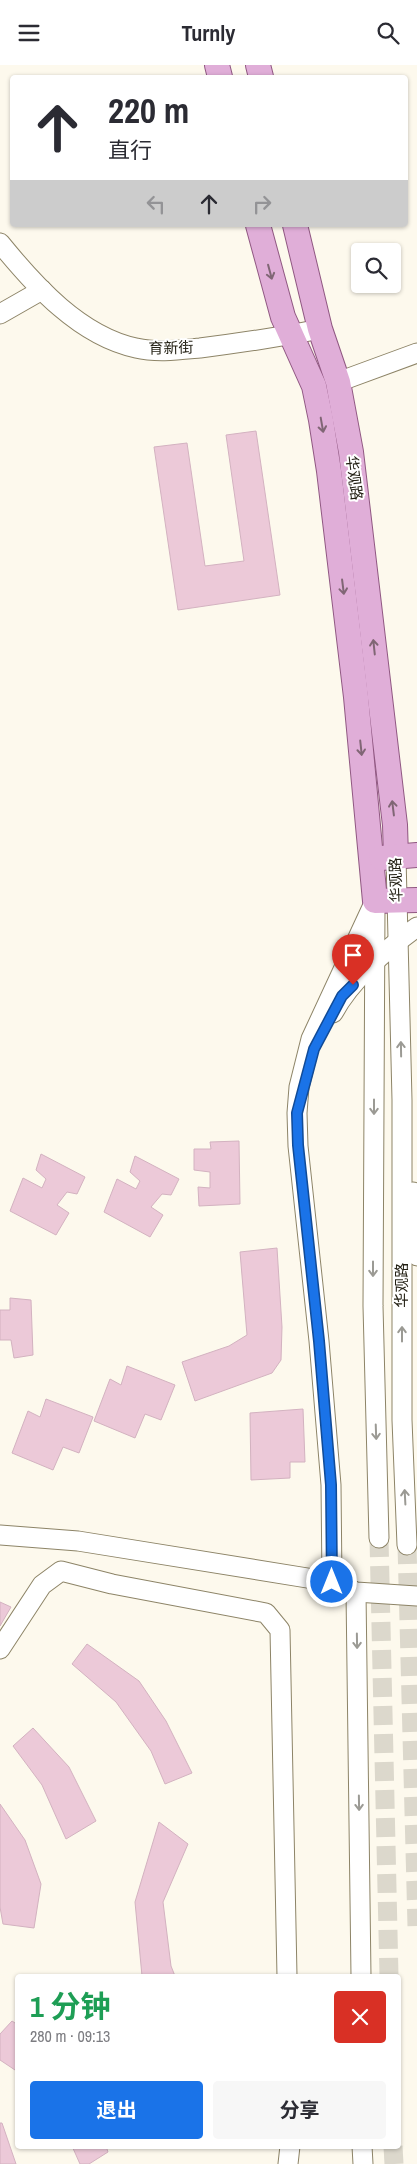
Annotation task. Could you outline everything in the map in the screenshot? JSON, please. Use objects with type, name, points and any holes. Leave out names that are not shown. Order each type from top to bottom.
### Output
[{"type":"main road","name":"华观路","points":[[259,227],[275,291],[291,335],[314,386],[330,471],[372,858],[396,901]]},
{"type":"main road","name":"华观路","points":[[295,227],[320,329],[338,382],[351,452],[395,825],[406,856]]},
{"type":"main road","points":[[372,858],[406,856]]},
{"type":"street","name":"育新街","points":[[0,243],[42,290],[70,315],[112,341],[136,348],[158,351],[188,349],[291,335],[320,329]]},
{"type":"street","points":[[0,314],[42,290]]},
{"type":"street","points":[[338,382],[417,353]]},
{"type":"street","name":"华观路","points":[[379,1537],[373,1306],[375,964],[396,901],[406,856]]},
{"type":"street","points":[[332,1582],[331,1485],[319,1341],[298,1145],[297,1113],[299,1087],[311,1039],[396,901]]},
{"type":"street","name":"华观路","points":[[396,901],[402,1081],[402,1420],[408,1545]]},
{"type":"street","points":[[297,1113],[314,1049],[342,996],[398,940],[417,927]]},
{"type":"street","points":[[402,1081],[409,1132],[417,1256]]},
{"type":"street","points":[[0,1535],[78,1541],[332,1582],[356,1592],[417,1596]]},
{"type":"street","points":[[0,1649],[42,1585],[61,1571],[112,1584],[266,1613],[280,1630],[287,1974]]},
{"type":"street","points":[[356,1592],[361,1974]]},
{"type":"street","points":[[288,2164],[290,2149]]},
{"type":"street","points":[[362,2149],[363,2164]]},
{"type":"building","points":[[256,431],[280,595],[178,610],[154,447],[187,443],[205,566],[244,561],[226,435]]},
{"type":"building","points":[[239,1141],[240,1204],[199,1206],[198,1187],[210,1188],[210,1172],[194,1170],[194,1149],[211,1149],[210,1142]]},
{"type":"building","points":[[41,1154],[85,1177],[77,1194],[67,1192],[57,1205],[69,1213],[56,1235],[10,1211],[23,1178],[42,1188],[46,1179],[36,1170]]},
{"type":"building","points":[[135,1156],[179,1179],[171,1195],[162,1194],[151,1207],[163,1215],[150,1237],[104,1212],[117,1179],[136,1189],[140,1181],[130,1172]]},
{"type":"building","points":[[277,1248],[282,1327],[281,1360],[272,1373],[195,1401],[182,1362],[229,1346],[247,1335],[240,1252]]},
{"type":"building","points":[[10,1298],[31,1300],[33,1355],[14,1358],[11,1340],[0,1340],[0,1310],[10,1310]]},
{"type":"building","points":[[127,1366],[175,1385],[161,1420],[145,1414],[135,1438],[94,1421],[110,1379],[121,1385]]},
{"type":"building","points":[[46,1399],[93,1417],[79,1453],[63,1447],[53,1470],[12,1453],[28,1411],[40,1417]]},
{"type":"building","points":[[303,1409],[305,1462],[290,1462],[290,1478],[251,1480],[250,1413]]},
{"type":"building","points":[[0,1602],[11,1607],[0,1626]]},
{"type":"building","points":[[87,1644],[139,1681],[166,1721],[192,1773],[165,1784],[151,1751],[116,1702],[72,1664]]},
{"type":"building","points":[[33,1728],[69,1767],[96,1821],[66,1839],[42,1785],[13,1746]]},
{"type":"building","points":[[0,1804],[25,1840],[41,1884],[34,1928],[3,1924],[0,1907]]},
{"type":"building","points":[[159,1822],[188,1844],[163,1902],[171,1966],[174,1974],[142,1974],[135,1902]]},
{"type":"building","points":[[12,2021],[15,2023],[15,2070],[0,2060],[0,2034]]},
{"type":"building","points":[[0,2123],[2,2123],[16,2164],[0,2164]]},
{"type":"building","points":[[73,2149],[107,2149],[108,2152],[89,2164],[80,2164]]},
{"type":"tunnel","points":[[379,1538],[389,1974]]},
{"type":"tunnel","points":[[407,1545],[417,1926]]},
{"type":"tunnel","points":[[393,2149],[394,2164]]},
{"type":"route","points":[[332,1582],[331,1485],[319,1341],[298,1145],[297,1113],[314,1049],[342,996],[353,985]]}]
